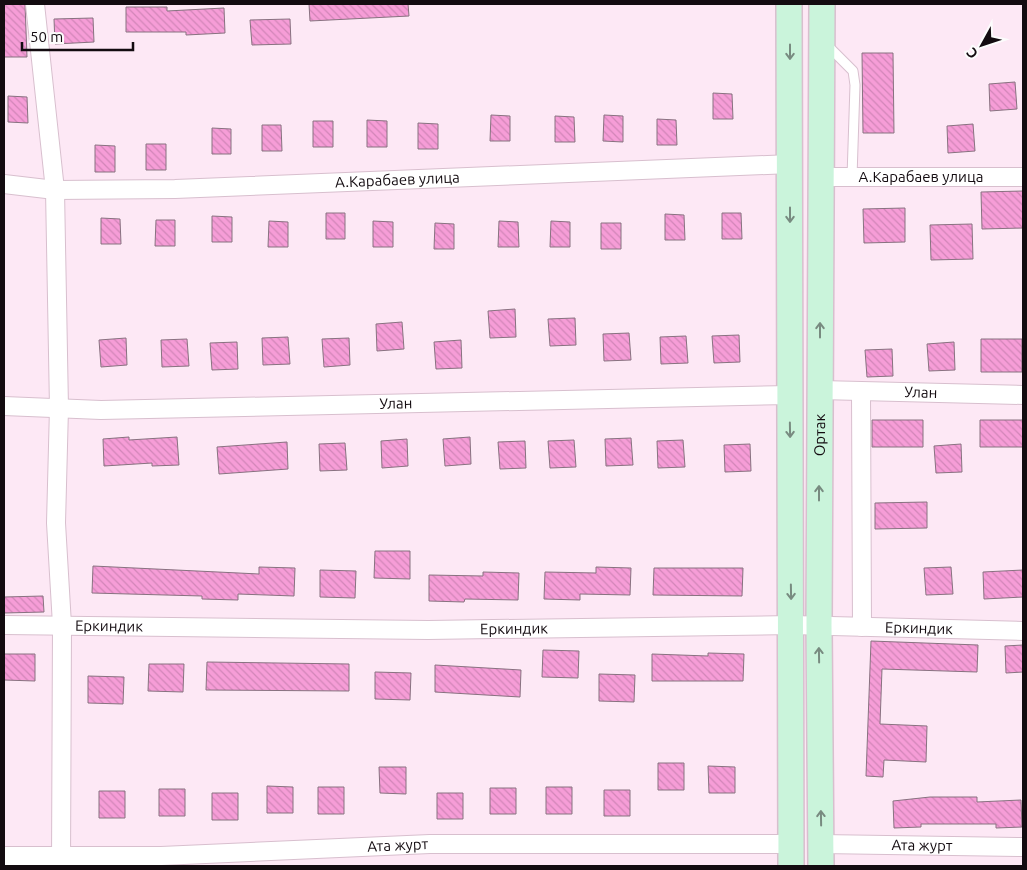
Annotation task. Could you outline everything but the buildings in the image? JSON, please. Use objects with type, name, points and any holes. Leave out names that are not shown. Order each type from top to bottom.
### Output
[{"type":"street","points":[[35,4],[55,190],[59,408],[56,523],[62,625],[61,861]]},
{"type":"street","name":"Ортак","points":[[789,4],[792,625],[791,855]]},
{"type":"street","name":"Ортак","points":[[821,855],[819,626],[822,4]]},
{"type":"street","name":"А.Карабаев улица","points":[[4,184],[55,190],[175,189],[790,164]]},
{"type":"street","name":"А.Карабаев улица","points":[[820,178],[1023,177]]},
{"type":"street","name":"Улан","points":[[820,390],[1023,395]]},
{"type":"street","points":[[861,392],[862,627]]},
{"type":"street","name":"Улан","points":[[4,406],[101,410],[355,406],[790,395]]},
{"type":"street","name":"Еркиндик","points":[[4,625],[428,630],[792,625],[1023,630]]},
{"type":"street","name":"Ата журт","points":[[4,856],[61,861],[430,844],[791,855]]},
{"type":"street","name":"Ата журт","points":[[821,855],[1023,847]]},
{"type":"lane","points":[[823,41],[853,71],[852,177]]}]
